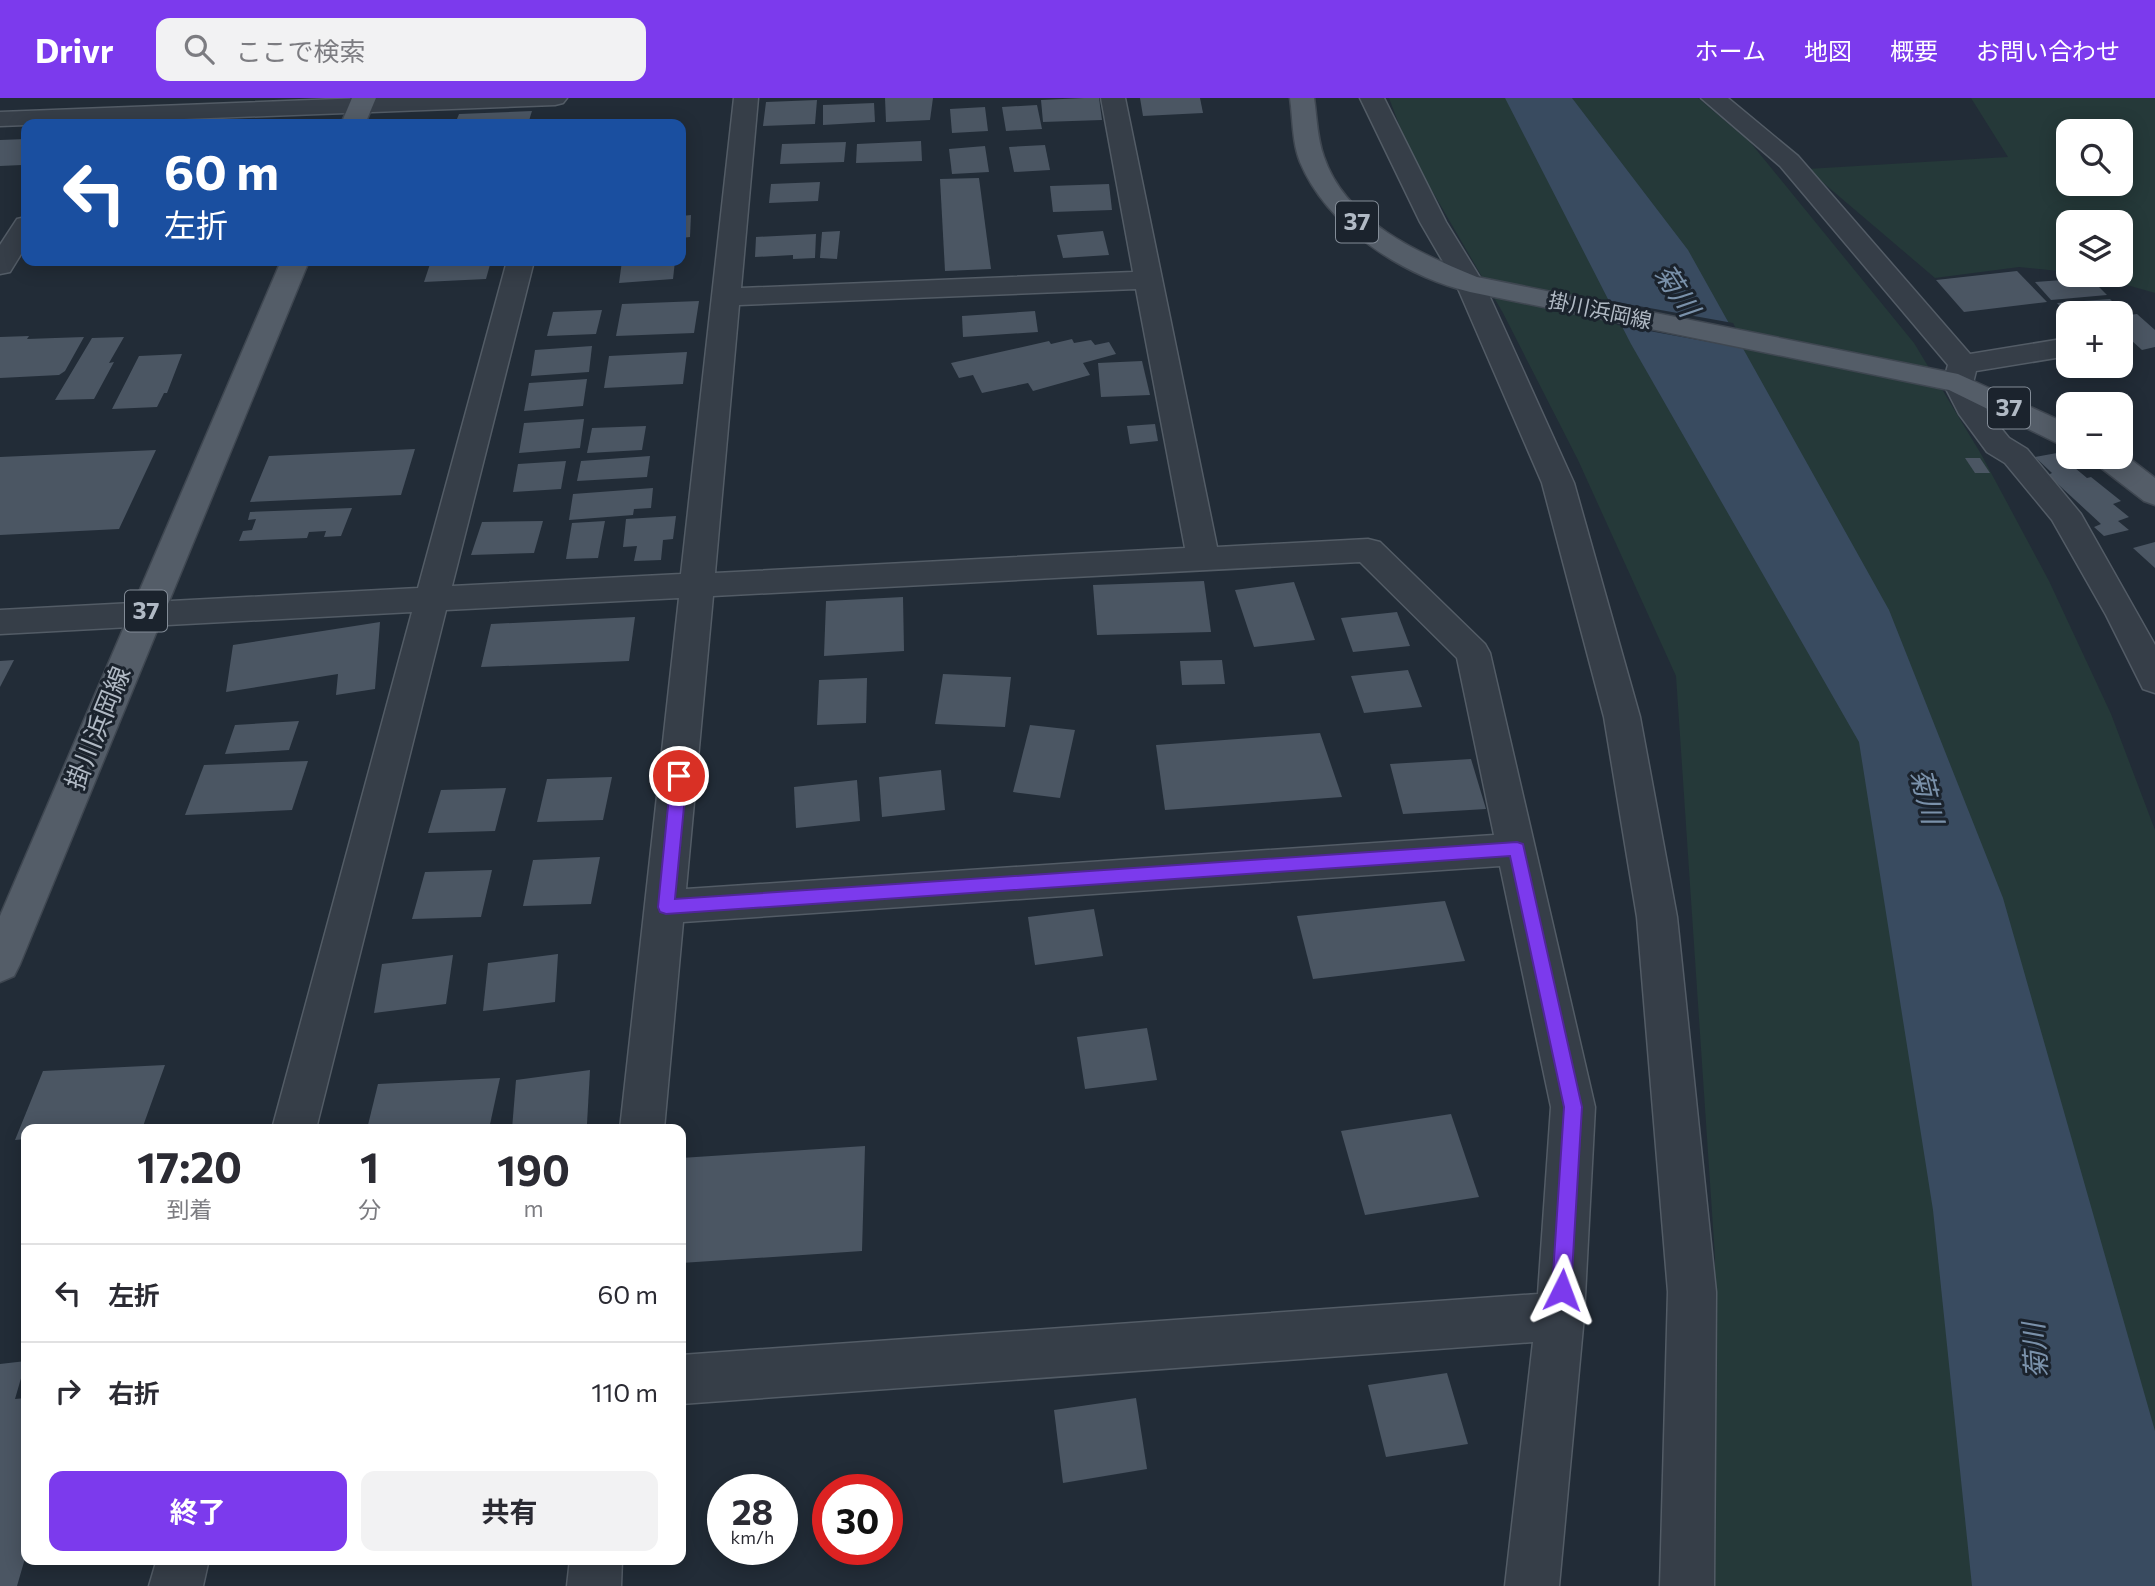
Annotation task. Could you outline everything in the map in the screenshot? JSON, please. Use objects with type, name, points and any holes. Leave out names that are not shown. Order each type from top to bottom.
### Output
[{"type":"main road","name":"掛川浜岡線","points":[[1302,98],[1311,160],[1329,196],[1359,224],[1423,265],[1476,285],[1956,376],[2056,430]]},
{"type":"main road","name":"掛川浜岡線","points":[[0,964],[293,266]]},
{"type":"main road","points":[[2123,469],[2155,494]]},
{"type":"street","points":[[0,119],[99,113],[360,109],[555,98]]},
{"type":"street","points":[[557,119],[563,98]]},
{"type":"street","points":[[643,1124],[746,98]]},
{"type":"street","points":[[1113,98],[1203,558]]},
{"type":"street","points":[[1371,98],[1433,222],[1476,285],[1558,483],[1622,717],[1657,916],[1692,1292],[1687,1586]]},
{"type":"street","points":[[1713,98],[1789,161],[1956,376],[1974,414],[1998,445],[2016,456],[2065,514],[2123,615],[2155,680]]},
{"type":"street","points":[[0,266],[14,236]]},
{"type":"street","points":[[294,1124],[519,266]]},
{"type":"street","points":[[726,297],[1149,280]]},
{"type":"street","points":[[1956,376],[2056,350]]},
{"type":"street","points":[[0,622],[430,597],[1368,550],[1474,653],[1573,1107],[1560,1316],[1532,1586]]},
{"type":"street","points":[[666,907],[1517,849]]},
{"type":"street","points":[[686,1380],[1560,1316]]},
{"type":"street","points":[[176,1586],[181,1565]]},
{"type":"street","points":[[594,1586],[596,1565]]},
{"type":"green space","points":[[1389,98],[1698,98],[1750,142],[1914,343],[1981,454],[2049,581],[2111,714],[2155,830],[2155,1586],[1708,1586],[1715,1257],[1676,676],[1578,460],[1503,313],[1409,151]]},
{"type":"green space","points":[[1971,98],[2155,98],[2155,293],[2133,287],[2133,210],[2056,210],[2056,271],[2019,267],[1935,278],[1807,169],[2008,157]]},
{"type":"water","name":"菊川","points":[[1505,98],[1572,98],[1688,250],[1889,610],[2003,898],[2155,1431],[2155,1586],[1972,1586],[1933,1210],[1859,742],[1631,344]]},
{"type":"pier","points":[[1605,300],[1733,323],[1747,349],[1617,325]]},
{"type":"building","points":[[885,98],[933,98],[930,120],[886,122]]},
{"type":"building","points":[[1099,98],[1102,120],[1043,122],[1041,100]]},
{"type":"building","points":[[1140,98],[1200,98],[1203,113],[1143,116]]},
{"type":"building","points":[[817,100],[815,124],[763,126],[766,102]]},
{"type":"building","points":[[874,103],[875,122],[823,125],[823,105]]},
{"type":"building","points":[[1037,105],[1042,129],[1006,131],[1002,107]]},
{"type":"building","points":[[985,107],[988,131],[952,133],[950,109]]},
{"type":"building","points":[[532,111],[530,119],[457,119],[459,114]]},
{"type":"building","points":[[21,139],[21,165],[0,166],[0,140]]},
{"type":"building","points":[[921,141],[922,161],[856,163],[857,144]]},
{"type":"building","points":[[846,142],[844,162],[780,164],[782,144]]},
{"type":"building","points":[[1045,145],[1050,170],[1014,172],[1009,147]]},
{"type":"building","points":[[985,146],[989,172],[952,174],[949,149]]},
{"type":"building","points":[[979,178],[991,269],[945,271],[940,179]]},
{"type":"building","points":[[820,182],[818,201],[769,203],[771,184]]},
{"type":"building","points":[[1109,184],[1112,210],[1053,212],[1050,186]]},
{"type":"building","points":[[691,215],[690,237],[686,237],[686,216]]},
{"type":"building","points":[[840,231],[837,259],[820,258],[822,232]]},
{"type":"building","points":[[1103,231],[1109,255],[1063,258],[1057,235]]},
{"type":"building","points":[[816,234],[815,258],[793,259],[793,255],[755,257],[756,237]]},
{"type":"building","points":[[429,266],[490,266],[486,279],[424,282]]},
{"type":"building","points":[[621,266],[674,266],[673,279],[619,283]]},
{"type":"building","points":[[2017,271],[2047,302],[1964,312],[1936,280]]},
{"type":"building","points":[[2056,280],[2056,287],[2099,287],[2107,295],[2051,300],[2035,282]]},
{"type":"building","points":[[699,301],[694,333],[616,336],[622,304]]},
{"type":"building","points":[[602,310],[596,334],[547,336],[553,312]]},
{"type":"building","points":[[1035,311],[1038,332],[963,337],[962,316]]},
{"type":"building","points":[[2133,314],[2137,314],[2155,330],[2155,347],[2142,350],[2133,342]]},
{"type":"building","points":[[29,336],[27,339],[84,337],[65,371],[59,375],[0,378],[0,337]]},
{"type":"building","points":[[124,337],[109,363],[114,362],[94,399],[55,400],[92,338]]},
{"type":"building","points":[[1072,339],[1074,343],[1091,340],[1095,345],[1109,342],[1116,354],[1083,363],[1090,375],[1033,391],[1028,383],[982,393],[973,375],[959,378],[951,363],[1049,341],[1051,344]]},
{"type":"building","points":[[592,346],[589,372],[531,376],[535,350]]},
{"type":"building","points":[[687,352],[683,384],[604,388],[609,356]]},
{"type":"building","points":[[182,354],[167,393],[164,393],[157,407],[112,409],[139,356]]},
{"type":"building","points":[[1142,361],[1150,395],[1101,397],[1098,363]]},
{"type":"building","points":[[587,379],[583,406],[524,411],[529,383]]},
{"type":"building","points":[[584,419],[580,448],[519,453],[524,423]]},
{"type":"building","points":[[1155,424],[1158,441],[1130,444],[1127,426]]},
{"type":"building","points":[[646,426],[642,450],[587,453],[592,428]]},
{"type":"building","points":[[415,449],[401,495],[250,502],[269,456]]},
{"type":"building","points":[[156,450],[119,529],[0,535],[0,457]]},
{"type":"building","points":[[2056,453],[2056,469],[2076,469],[2087,478],[2091,477],[2121,501],[2113,504],[2129,517],[2118,521],[2129,530],[2104,536],[2094,527],[2101,524],[2048,475],[2052,473],[2035,457]]},
{"type":"building","points":[[650,456],[647,477],[577,481],[581,461]]},
{"type":"building","points":[[1965,458],[1980,458],[1990,473],[1975,473]]},
{"type":"building","points":[[566,461],[561,489],[513,492],[518,464]]},
{"type":"building","points":[[653,488],[651,508],[634,509],[633,515],[569,520],[573,494]]},
{"type":"building","points":[[352,508],[341,536],[324,537],[326,531],[309,532],[307,538],[239,541],[243,531],[252,530],[256,519],[248,520],[250,512]]},
{"type":"building","points":[[676,516],[673,539],[663,540],[661,560],[634,561],[637,546],[623,547],[626,519]]},
{"type":"building","points":[[543,521],[534,553],[471,555],[482,522]]},
{"type":"building","points":[[605,521],[598,558],[566,559],[572,523]]},
{"type":"building","points":[[2155,542],[2155,568],[2133,548]]},
{"type":"building","points":[[1204,581],[1211,632],[1097,635],[1093,585]]},
{"type":"building","points":[[1294,582],[1315,640],[1254,647],[1235,590]]},
{"type":"building","points":[[903,597],[904,651],[824,656],[826,601]]},
{"type":"building","points":[[1397,612],[1410,646],[1353,652],[1341,618]]},
{"type":"building","points":[[635,617],[629,661],[481,667],[491,624]]},
{"type":"building","points":[[380,622],[375,689],[336,695],[338,674],[226,692],[233,645]]},
{"type":"building","points":[[14,660],[0,687],[0,661]]},
{"type":"building","points":[[1222,660],[1225,684],[1182,685],[1180,661]]},
{"type":"building","points":[[1408,670],[1422,707],[1364,713],[1351,676]]},
{"type":"building","points":[[943,674],[1011,677],[1005,727],[935,724]]},
{"type":"building","points":[[867,678],[866,723],[817,725],[819,680]]},
{"type":"building","points":[[299,721],[289,750],[225,754],[235,725]]},
{"type":"building","points":[[1030,725],[1075,730],[1060,798],[1013,792]]},
{"type":"building","points":[[1320,733],[1342,797],[1165,810],[1156,745]]},
{"type":"building","points":[[1471,759],[1486,809],[1403,814],[1390,764]]},
{"type":"building","points":[[308,761],[292,810],[185,815],[204,765]]},
{"type":"building","points":[[941,770],[945,810],[882,817],[879,777]]},
{"type":"building","points":[[612,777],[603,820],[537,822],[547,779]]},
{"type":"building","points":[[857,780],[860,821],[796,828],[794,787]]},
{"type":"building","points":[[506,788],[495,831],[428,833],[441,790]]},
{"type":"building","points":[[600,857],[591,904],[523,906],[533,860]]},
{"type":"building","points":[[492,870],[481,917],[412,919],[425,872]]},
{"type":"building","points":[[1445,901],[1465,961],[1313,979],[1297,916]]},
{"type":"building","points":[[1094,909],[1103,956],[1035,965],[1028,917]]},
{"type":"building","points":[[558,954],[555,1002],[483,1011],[488,963]]},
{"type":"building","points":[[453,955],[446,1004],[374,1013],[382,964]]},
{"type":"building","points":[[1147,1028],[1157,1080],[1085,1089],[1077,1037]]},
{"type":"building","points":[[165,1065],[144,1124],[21,1124],[43,1071]]},
{"type":"building","points":[[590,1070],[587,1124],[512,1124],[516,1080]]},
{"type":"building","points":[[500,1078],[490,1124],[368,1124],[378,1084]]},
{"type":"building","points":[[1451,1114],[1479,1197],[1365,1215],[1341,1131]]},
{"type":"building","points":[[21,1125],[21,1139],[15,1140]]},
{"type":"building","points":[[865,1146],[862,1251],[686,1263],[686,1158]]},
{"type":"building","points":[[21,1362],[21,1378],[15,1399],[21,1398],[23,1565],[17,1586],[0,1586],[0,1364]]},
{"type":"building","points":[[1447,1373],[1468,1444],[1386,1457],[1368,1385]]},
{"type":"building","points":[[1136,1398],[1147,1469],[1063,1483],[1054,1410]]},
{"type":"route","points":[[679,776],[666,907],[1517,849],[1573,1107],[1562,1290]]}]
